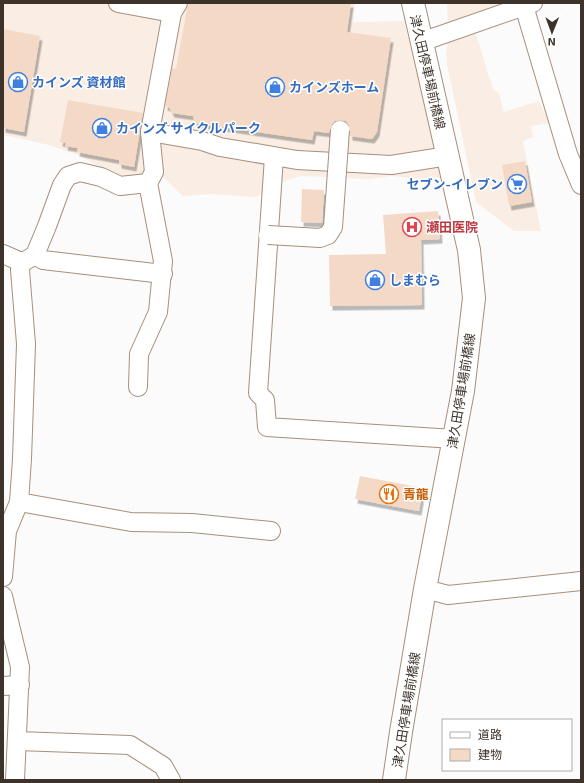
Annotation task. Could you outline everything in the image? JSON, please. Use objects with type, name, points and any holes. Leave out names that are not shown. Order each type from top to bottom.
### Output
[{"type":"main road","name":"津久田停車場前橋線","points":[[394,780],[426,589],[463,391],[474,298],[469,250],[413,3]]},
{"type":"street","points":[[118,3],[175,8],[164,54],[150,132],[154,172],[148,183],[164,260],[163,274],[158,312],[139,354],[138,387]]},
{"type":"street","points":[[421,42],[528,4],[568,154],[581,185]]},
{"type":"street","points":[[268,235],[320,238],[328,235],[333,227],[340,130]]},
{"type":"street","points":[[150,132],[202,141],[220,147],[297,160],[391,165],[448,156]]},
{"type":"street","points":[[274,156],[258,393],[266,400],[266,427],[454,439]]},
{"type":"street","points":[[3,577],[5,531],[19,502],[22,459],[26,344],[20,270],[47,226],[62,185],[68,176],[80,172],[101,177],[120,186],[148,183]]},
{"type":"street","points":[[3,254],[28,259],[163,274]]},
{"type":"street","points":[[19,502],[131,522],[192,523],[271,531]]},
{"type":"street","points":[[426,589],[448,595],[581,581]]},
{"type":"street","points":[[3,596],[20,667],[11,685],[17,741],[15,780]]},
{"type":"street","points":[[17,741],[130,745],[163,766],[171,780]]},
{"type":"shaded area","points":[[3,3],[172,3],[147,171],[144,175],[120,179],[81,156],[49,145],[3,135]]},
{"type":"shaded area","points":[[184,3],[355,3],[353,22],[404,21],[443,178],[419,179],[392,176],[368,179],[301,176],[285,181],[256,197],[210,194],[183,196],[161,175],[157,126],[168,68]]},
{"type":"shaded area","points":[[447,3],[508,3],[448,22]]},
{"type":"shaded area","points":[[474,28],[493,89],[499,93],[504,112],[539,101],[549,123],[531,126],[533,137],[523,141],[541,231],[514,231],[476,202],[447,65],[446,53],[449,36]]},
{"type":"building","name":"カインズホーム","points":[[189,3],[351,3],[347,32],[391,38],[377,132],[372,139],[350,136],[349,125],[346,121],[340,120],[335,121],[332,124],[329,133],[314,131],[312,140],[195,123],[193,116],[172,113],[169,107],[165,106],[172,68],[176,69]]},
{"type":"building","name":"カインズ 資材館","points":[[3,29],[40,36],[24,132],[3,128]]},
{"type":"building","name":"カインズ サイクルパーク","points":[[68,100],[143,113],[134,167],[119,164],[119,160],[77,152],[78,148],[65,146],[66,143],[60,142]]},
{"type":"building","name":"セブン-イレブン","points":[[525,161],[532,202],[509,206],[502,165]]},
{"type":"building","points":[[302,189],[324,190],[322,223],[301,222]]},
{"type":"building","name":"しまむら","points":[[438,211],[440,239],[421,240],[422,305],[330,306],[329,255],[386,254],[383,215]]},
{"type":"building","name":"青龍","points":[[360,476],[423,488],[419,511],[355,499]]},
{"type":"place","name":"カインズ 資材館","points":[[18,82]]},
{"type":"place","name":"カインズホーム","points":[[275,87]]},
{"type":"place","name":"カインズ サイクルパーク","points":[[102,128]]},
{"type":"place","name":"セブン-イレブン","points":[[517,184]]},
{"type":"place","name":"瀬田医院","points":[[412,227]]},
{"type":"place","name":"しまむら","points":[[375,280]]},
{"type":"place","name":"青龍","points":[[389,494]]}]
